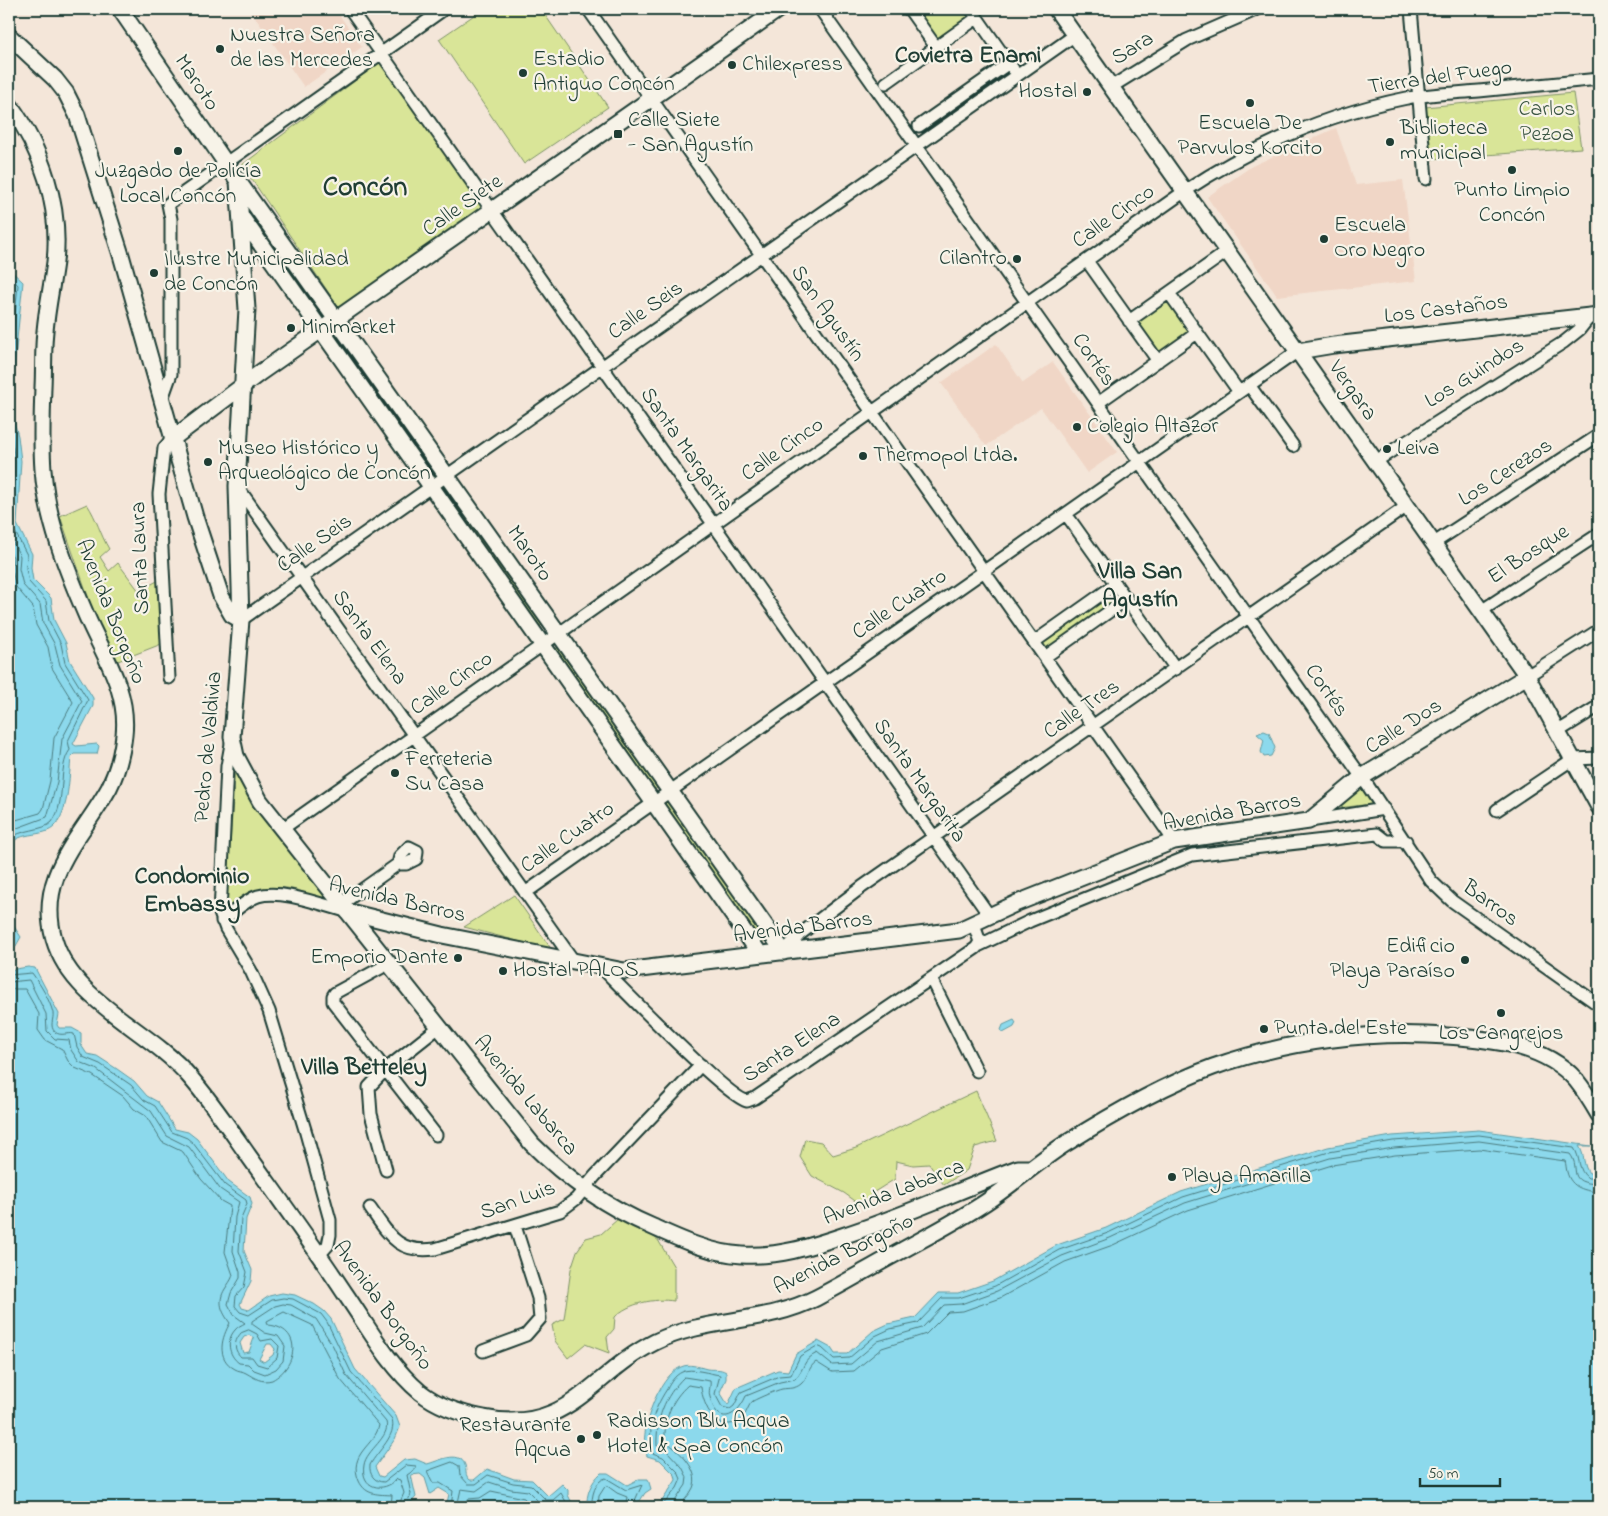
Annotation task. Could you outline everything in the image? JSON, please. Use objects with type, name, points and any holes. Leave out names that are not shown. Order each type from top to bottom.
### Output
[{"type":"street","name":"Maroto","points":[[120,9],[238,181],[784,952]]},
{"type":"street","name":"Santa Margarita","points":[[350,9],[989,914]]},
{"type":"street","points":[[161,402],[171,374],[170,218],[168,204],[444,9]]},
{"type":"street","name":"San Agustín","points":[[588,9],[1174,841]]},
{"type":"street","name":"Calle Siete","points":[[172,439],[320,330],[337,320],[779,9]]},
{"type":"street","name":"Cortés","points":[[820,9],[1384,809]]},
{"type":"street","points":[[909,9],[936,47]]},
{"type":"street","name":"Vergara","points":[[1056,9],[1527,676],[1599,807]]},
{"type":"street","name":"Sara","points":[[1111,86],[1187,40],[1258,9]]},
{"type":"street","points":[[1411,9],[1426,179]]},
{"type":"street","points":[[886,82],[936,47],[974,14],[1018,75]]},
{"type":"street","name":"Calle Seis","points":[[241,620],[1075,35]]},
{"type":"street","points":[[9,36],[55,79],[66,93],[77,115],[120,255],[194,517],[219,591],[232,615],[241,620]]},
{"type":"street","points":[[919,126],[1009,63]]},
{"type":"street","name":"Tierra del Fuego","points":[[1185,192],[1229,164],[1299,130],[1360,109],[1419,96],[1599,79]]},
{"type":"street","name":"Avenida Borgoño","points":[[9,104],[27,131],[36,151],[47,182],[54,219],[56,256],[44,333],[42,427],[46,493],[54,529],[66,564],[89,621],[119,685],[125,712],[122,746],[112,782],[63,857],[55,876],[50,914],[54,939],[63,962],[78,983],[173,1058],[194,1082],[382,1347],[399,1370],[421,1393],[448,1408],[475,1417],[496,1421],[529,1420],[561,1410],[575,1402],[629,1358],[664,1338],[696,1328],[775,1314],[815,1298],[982,1205],[1022,1177],[1030,1168],[1114,1115],[1212,1068],[1256,1054],[1327,1040],[1364,1036],[1424,1034],[1459,1037],[1522,1048],[1553,1061],[1568,1072],[1582,1087],[1599,1115]]},
{"type":"street","name":"Maroto","points":[[238,181],[242,218],[760,954]]},
{"type":"street","name":"Calle Cinco","points":[[282,828],[1185,192]]},
{"type":"street","name":"Pedro de Valdivia","points":[[242,218],[247,309],[237,486],[241,620],[232,737],[227,766],[220,896],[222,921],[251,971],[269,1011],[330,1220],[328,1245],[319,1256]]},
{"type":"street","points":[[1129,321],[1228,251]]},
{"type":"street","points":[[1087,261],[1158,360]]},
{"type":"street","points":[[1169,293],[1239,392]]},
{"type":"street","name":"Los Castaños","points":[[1298,351],[1595,315]]},
{"type":"street","name":"Los Guindos","points":[[1376,462],[1564,342],[1595,315]]},
{"type":"street","points":[[1098,403],[1197,333]]},
{"type":"street","name":"Calle Cuatro","points":[[525,893],[824,681],[985,572],[1298,351]]},
{"type":"street","points":[[1249,385],[1293,446]]},
{"type":"street","name":"Los Cerezos","points":[[1434,543],[1599,436]]},
{"type":"street","name":"Santa Laura","points":[[169,678],[160,494],[164,448],[172,439]]},
{"type":"street","name":"Santa Elena","points":[[237,486],[573,960]]},
{"type":"street","name":"Calle Tres","points":[[784,952],[799,935],[934,837],[1407,506]]},
{"type":"street","points":[[1066,514],[1176,669]]},
{"type":"street","name":"El Bosque","points":[[1481,611],[1599,534]]},
{"type":"street","points":[[1034,642],[1116,584]]},
{"type":"street","points":[[1045,657],[1127,599]]},
{"type":"street","points":[[1527,676],[1599,630]]},
{"type":"street","name":"Calle Dos","points":[[1309,821],[1362,778],[1527,676]]},
{"type":"street","points":[[1557,732],[1599,706]]},
{"type":"street","name":"Avenida Labarca","points":[[232,737],[236,756],[260,801],[390,962],[532,1144],[559,1171],[584,1190],[633,1219],[690,1244],[724,1253],[759,1256],[802,1249],[852,1233],[1018,1168],[1030,1168]]},
{"type":"street","points":[[1497,810],[1573,759],[1599,758]]},
{"type":"street","name":"Avenida Barros","points":[[222,921],[256,897],[268,895],[287,896],[346,908],[442,935],[601,967],[624,971],[642,970],[958,930],[974,925],[989,914],[1174,841],[1384,809]]},
{"type":"street","name":"Barros","points":[[1384,809],[1439,891],[1599,1005]]},
{"type":"street","name":"Avenida Barros","points":[[980,945],[1047,914],[1192,855],[1377,834],[1386,841],[1406,842]]},
{"type":"street","points":[[346,908],[398,864]]},
{"type":"street","points":[[974,925],[980,945]]},
{"type":"street","name":"Santa Elena","points":[[601,967],[701,1065],[742,1100],[751,1100],[980,945]]},
{"type":"street","points":[[390,962],[336,993],[332,998],[338,1009],[436,1135]]},
{"type":"street","points":[[931,979],[977,1071]]},
{"type":"street","points":[[386,1170],[368,1092],[370,1084],[439,1027]]},
{"type":"street","name":"San Luis","points":[[370,1208],[395,1240],[406,1247],[419,1251],[435,1249],[560,1211],[584,1190],[595,1176],[701,1065]]},
{"type":"street","points":[[484,1351],[526,1335],[540,1320],[538,1298],[514,1226]]},
{"type":"shaded area","points":[[249,9],[335,9],[362,47],[304,87]]},
{"type":"shaded area","name":"Escuela Oro Negro","points":[[1336,128],[1356,185],[1403,180],[1416,281],[1277,296],[1207,197],[1252,166]]},
{"type":"shaded area","name":"Colegio Altazor","points":[[996,344],[1023,383],[1053,362],[1117,452],[1087,473],[1041,408],[986,446],[941,383]]},
{"type":"green space","name":"Estadio Antiguo Concón","points":[[483,9],[541,9],[608,107],[524,164],[439,39]]},
{"type":"green space","points":[[916,9],[964,9],[971,18],[938,40]]},
{"type":"green space","points":[[383,60],[485,205],[339,308],[242,165]]},
{"type":"green space","name":"Carlos Pezoa","points":[[1573,93],[1581,148],[1431,159],[1425,107]]},
{"type":"green space","points":[[258,218],[322,306],[315,311],[252,222]]},
{"type":"green space","points":[[1168,299],[1191,332],[1158,354],[1137,321]]},
{"type":"green space","points":[[346,339],[442,474],[435,482],[338,343]]},
{"type":"green space","points":[[446,489],[451,490],[543,619],[541,626],[535,626],[443,493]]},
{"type":"green space","points":[[87,504],[109,549],[100,557],[109,571],[118,563],[139,591],[159,580],[164,643],[118,661],[98,625],[60,516]]},
{"type":"green space","points":[[1114,588],[1121,598],[1047,651],[1040,641]]},
{"type":"green space","points":[[556,648],[564,649],[659,782],[656,789],[650,790],[555,655]]},
{"type":"green space","points":[[235,768],[335,905],[304,892],[280,887],[256,892],[226,908]]},
{"type":"green space","points":[[1361,787],[1372,804],[1338,808]]},
{"type":"green space","points":[[671,799],[772,939],[758,943],[662,806]]},
{"type":"green space","points":[[514,895],[552,950],[464,927]]},
{"type":"green space","points":[[976,1091],[997,1141],[975,1147],[967,1170],[944,1185],[929,1164],[913,1165],[896,1161],[895,1179],[871,1194],[865,1208],[844,1193],[812,1176],[800,1157],[805,1139],[821,1142],[833,1155],[856,1148]]},
{"type":"green space","points":[[618,1219],[637,1226],[658,1240],[674,1267],[674,1301],[650,1301],[627,1308],[615,1317],[614,1329],[607,1337],[609,1353],[585,1344],[568,1358],[555,1341],[552,1325],[564,1319],[571,1269],[577,1251],[586,1238],[601,1234]]},
{"type":"water","points":[[9,269],[23,282],[10,406],[18,436],[21,461],[17,524],[32,554],[31,568],[33,580],[51,598],[54,620],[66,643],[70,661],[93,698],[93,706],[73,744],[76,746],[97,744],[99,746],[97,754],[74,754],[71,757],[66,801],[64,810],[56,825],[44,832],[16,839],[9,851]]},
{"type":"water","points":[[1264,731],[1269,733],[1275,748],[1271,756],[1264,757],[1261,752],[1264,740],[1257,734]]},
{"type":"water","points":[[9,919],[21,937],[9,958]]},
{"type":"water","points":[[28,967],[35,968],[59,1014],[57,1025],[59,1028],[72,1028],[81,1033],[81,1045],[87,1054],[97,1056],[117,1069],[134,1081],[147,1096],[158,1102],[175,1129],[188,1132],[197,1139],[229,1182],[250,1197],[252,1204],[246,1219],[244,1251],[252,1270],[251,1281],[240,1304],[242,1308],[249,1310],[269,1296],[282,1293],[295,1295],[314,1304],[331,1319],[355,1369],[396,1416],[400,1427],[395,1439],[375,1467],[379,1476],[383,1477],[404,1460],[415,1459],[427,1464],[453,1457],[462,1460],[470,1480],[474,1480],[487,1469],[514,1479],[532,1480],[548,1496],[562,1484],[568,1490],[568,1495],[574,1507],[446,1507],[449,1494],[439,1488],[430,1494],[425,1478],[420,1474],[411,1475],[416,1497],[407,1507],[9,1507],[9,970]],"holes":[[[249,1335],[254,1338],[249,1352],[243,1353],[240,1343],[244,1337]],[[267,1344],[271,1344],[275,1349],[273,1355],[264,1362],[259,1359]]]},
{"type":"water","points":[[1014,1020],[1016,1023],[1014,1027],[1003,1033],[1001,1030],[1003,1025]]},
{"type":"water","points":[[1479,1130],[1591,1146],[1579,1146],[1589,1173],[1599,1173],[1599,1507],[653,1507],[662,1501],[676,1480],[675,1475],[660,1460],[647,1456],[645,1435],[647,1421],[657,1394],[673,1373],[681,1367],[691,1365],[726,1372],[726,1379],[720,1392],[728,1405],[736,1388],[778,1370],[788,1371],[796,1354],[818,1341],[831,1348],[835,1354],[847,1354],[873,1331],[888,1324],[915,1318],[939,1293],[958,1293],[993,1281],[1057,1245],[1106,1228],[1181,1192],[1328,1147],[1392,1136]]},
{"type":"water","points":[[601,1473],[608,1473],[627,1485],[639,1479],[648,1479],[651,1489],[645,1493],[636,1507],[587,1507],[587,1497],[590,1488],[594,1480]]},
{"type":"place","name":"Nuestra Señora de las Mercedes","points":[[220,49]]},
{"type":"place","name":"Chilexpress","points":[[732,65]]},
{"type":"place","name":"Estadio Antiguo Concón","points":[[523,73]]},
{"type":"place","name":"Hostal","points":[[1087,92]]},
{"type":"place","name":"Escuela De Parvulos Korcito","points":[[1250,103]]},
{"type":"place","name":"Calle Siete - San Agustín","points":[[618,134]]},
{"type":"place","name":"Biblioteca municipal","points":[[1390,142]]},
{"type":"place","name":"Juzgado de Policía Local Concón","points":[[178,151]]},
{"type":"place","name":"Punto Limpio Concón","points":[[1512,170]]},
{"type":"place","name":"Escuela Oro Negro","points":[[1324,239]]},
{"type":"place","name":"Cilantro","points":[[1017,259]]},
{"type":"place","name":"Ilustre Municipalidad de Concón","points":[[154,273]]},
{"type":"place","name":"Minimarket","points":[[291,328]]},
{"type":"place","name":"Colegio Altazor","points":[[1077,427]]},
{"type":"place","name":"Leiva","points":[[1387,449]]},
{"type":"place","name":"Thermopol Ltda.","points":[[863,456]]},
{"type":"place","name":"Museo Histórico y Arqueológico de Concón","points":[[208,462]]},
{"type":"place","name":"Ferreteria Su Casa","points":[[395,773]]},
{"type":"place","name":"Emporio Dante","points":[[458,958]]},
{"type":"place","name":"Edificio Playa Paraíso","points":[[1465,960]]},
{"type":"place","name":"Hostal PALOS","points":[[503,971]]},
{"type":"place","name":"Los Cangrejos","points":[[1501,1013]]},
{"type":"place","name":"Punta del Este","points":[[1264,1029]]},
{"type":"place","name":"Playa Amarilla","points":[[1172,1177]]},
{"type":"place","name":"Radisson Blu Acqua Hotel & Spa Concón","points":[[597,1435]]},
{"type":"place","name":"Restaurante Aqcua","points":[[581,1439]]},
{"type":"district","name":"Covietra Enami","points":[[968,56]]},
{"type":"district","name":"Concón","points":[[365,188]]},
{"type":"district","name":"Villa San Agustín","points":[[1140,586]]},
{"type":"district","name":"Condominio Embassy","points":[[192,891]]},
{"type":"district","name":"Villa Betteley","points":[[364,1068]]}]
